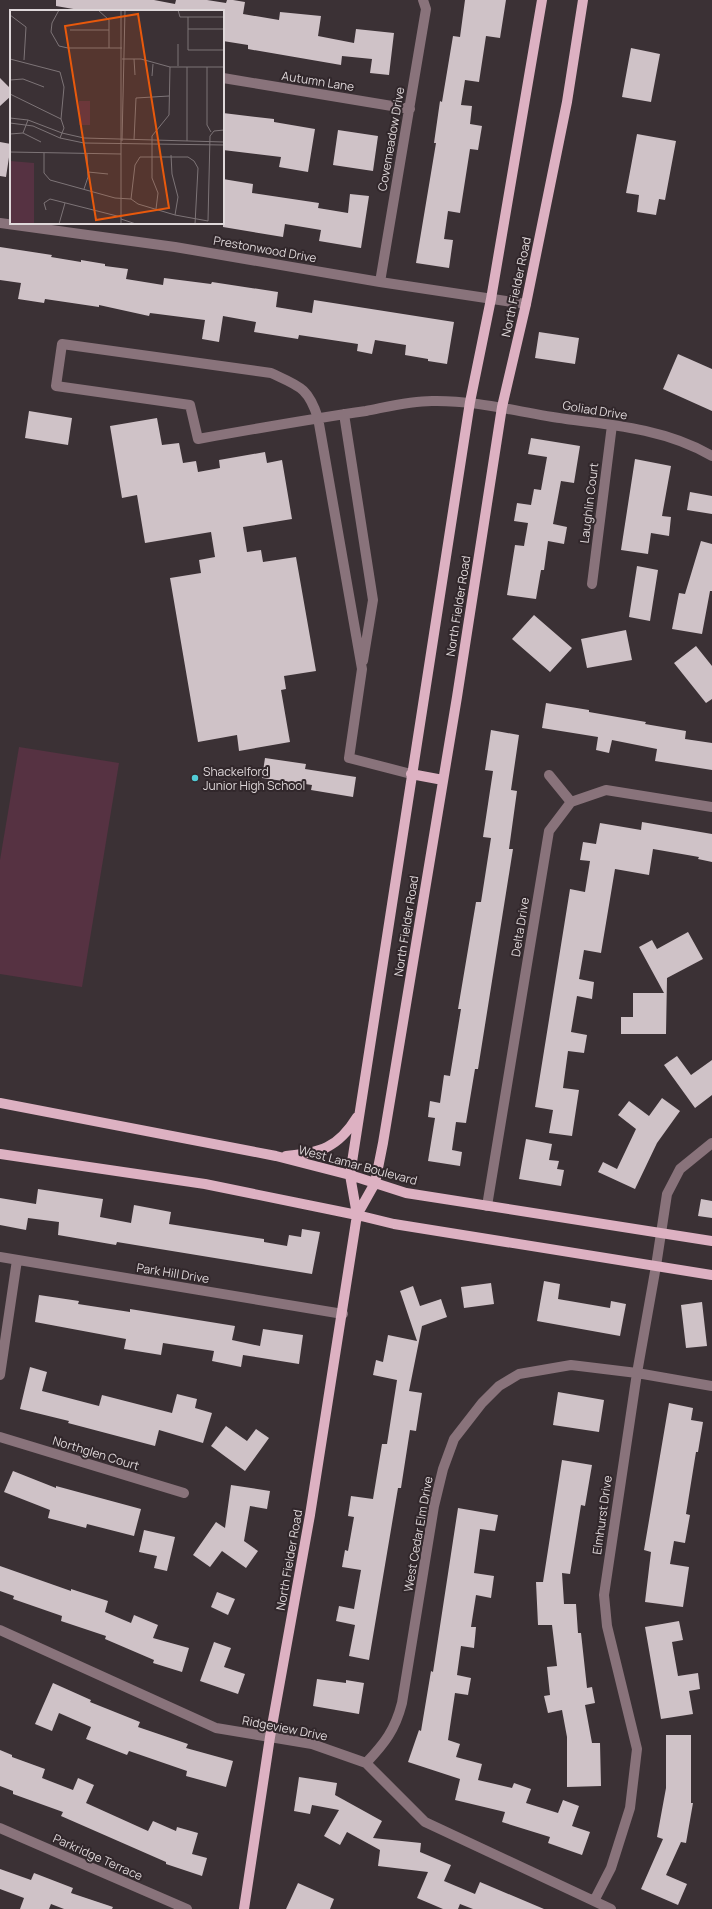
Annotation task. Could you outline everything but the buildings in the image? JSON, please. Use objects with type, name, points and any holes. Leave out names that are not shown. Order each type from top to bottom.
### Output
[{"type":"main road","name":"North Fielder Road","points":[[244,1909],[270,1737],[310,1515],[343,1314],[357,1215],[350,1175],[411,774],[470,402],[491,299],[542,0]]},
{"type":"main road","name":"North Fielder Road","points":[[357,1215],[375,1183],[443,780],[502,407],[526,304],[567,102],[583,0]]},
{"type":"main road","points":[[411,774],[443,780]]},
{"type":"main road","name":"West Lamar Boulevard","points":[[0,1103],[222,1144],[350,1175],[406,1192],[712,1241]]},
{"type":"main road","points":[[276,1156],[307,1154],[322,1151],[338,1141],[349,1130],[359,1114]]},
{"type":"main road","points":[[0,1154],[205,1184],[394,1224],[712,1275]]},
{"type":"street","name":"Covemeadow Drive","points":[[380,282],[426,10],[423,0]]},
{"type":"street","name":"Autumn Lane","points":[[224,78],[410,109]]},
{"type":"street","name":"Prestonwood Drive","points":[[0,222],[10,223]]},
{"type":"street","name":"Prestonwood Drive","points":[[15,224],[175,246],[380,282],[526,304]]},
{"type":"street","name":"Goliad Drive","points":[[318,418],[312,401],[300,387],[271,373],[62,344],[56,386],[190,405],[198,439],[318,418],[430,401],[470,402],[563,418],[612,424],[674,438],[712,456]]},
{"type":"street","points":[[344,414],[373,600],[349,758],[411,774]]},
{"type":"street","points":[[318,418],[362,669]]},
{"type":"street","name":"Laughlin Court","points":[[592,584],[612,424]]},
{"type":"street","points":[[549,775],[571,802],[606,790],[712,807]]},
{"type":"street","name":"Delta Drive","points":[[487,1206],[549,831],[571,802]]},
{"type":"street","name":"Elmhurst Drive","points":[[594,1901],[611,1868],[630,1808],[636,1749],[607,1626],[604,1595],[637,1373],[662,1233],[667,1194],[680,1169],[712,1143]]},
{"type":"street","name":"Park Hill Drive","points":[[0,1257],[343,1314]]},
{"type":"street","points":[[0,1375],[17,1260]]},
{"type":"street","name":"West Cedar Elm Drive","points":[[366,1763],[385,1742],[396,1723],[402,1703],[434,1506],[443,1469],[454,1439],[482,1403],[499,1386],[519,1374],[571,1365],[637,1373],[712,1386]]},
{"type":"street","name":"Northglen Court","points":[[0,1438],[184,1493]]},
{"type":"street","name":"Ridgeview Drive","points":[[0,1630],[216,1728],[312,1744],[366,1763],[424,1822],[611,1909]]},
{"type":"street","name":"Parkridge Terrace","points":[[0,1828],[186,1909]]},
{"type":"shaded area","points":[[19,747],[119,763],[82,987],[0,974],[0,860]]},
{"type":"place","name":"Shackelford Junior High School","points":[[195,778]]}]
